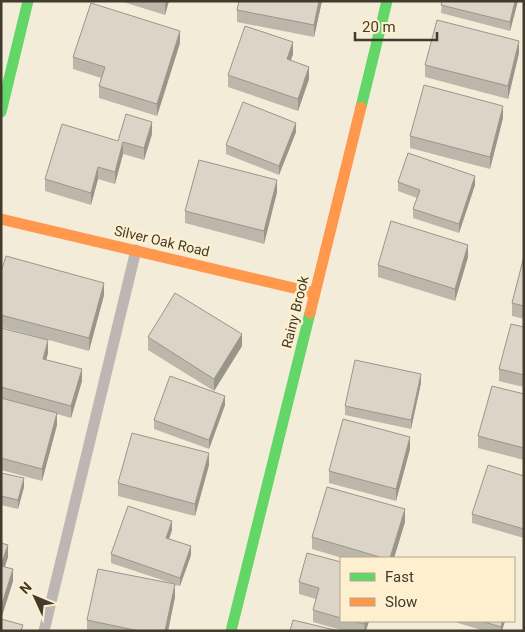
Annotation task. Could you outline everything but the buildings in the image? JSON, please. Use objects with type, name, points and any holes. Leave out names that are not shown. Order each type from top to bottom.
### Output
[{"type":"street","points":[[1,112],[28,1]]},
{"type":"street","name":"Rainy Brook","points":[[231,631],[387,1]]},
{"type":"street","name":"Silver Oak Road","points":[[1,218],[315,293]]},
{"type":"lane","points":[[44,631],[136,250]]},
{"type":"traffic: fast","points":[[1,112],[28,1]]},
{"type":"traffic: fast","points":[[361,107],[387,1]]},
{"type":"traffic: fast","points":[[231,631],[310,313]]},
{"type":"traffic: slow","points":[[310,313],[361,107]]},
{"type":"traffic: slow","points":[[1,219],[315,293]]}]
